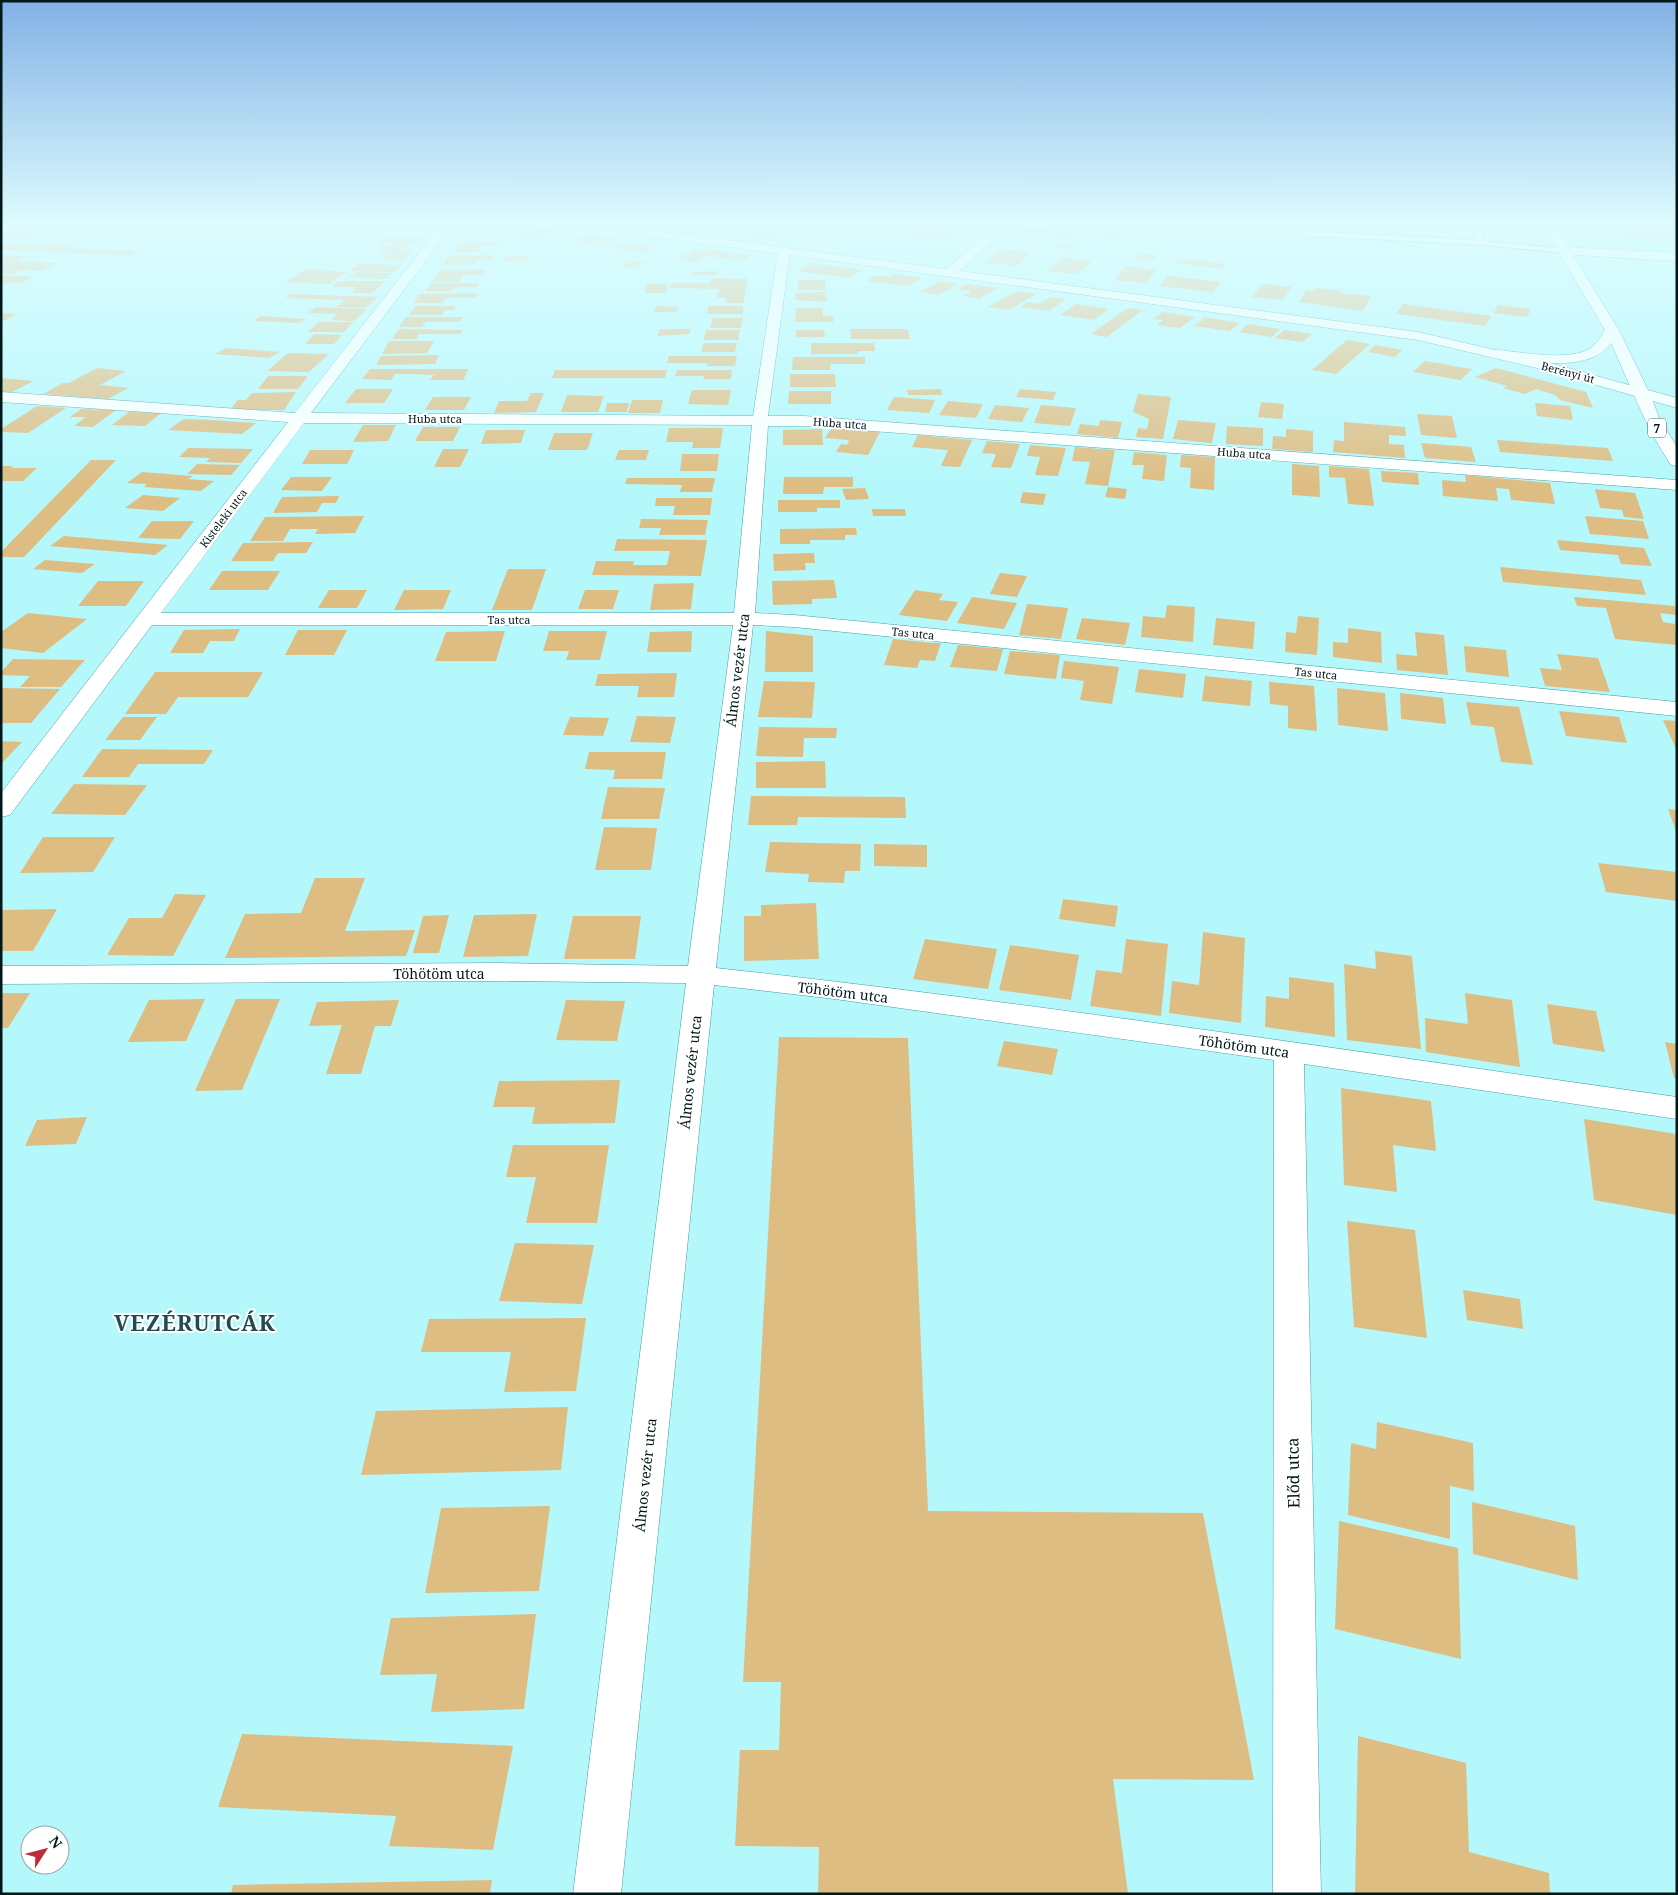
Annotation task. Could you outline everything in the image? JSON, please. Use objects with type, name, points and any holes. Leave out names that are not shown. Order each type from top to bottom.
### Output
[{"type":"street","name":"Kisteleki utca","points":[[1,810],[382,310]]},
{"type":"street","name":"Álmos vezér utca","points":[[597,1894],[701,975],[744,619],[760,420],[776,310]]},
{"type":"street","name":"Berényi út","points":[[1230,310],[1377,330],[1456,343],[1677,403]]},
{"type":"street","name":"7","points":[[1600,310],[1612,330],[1642,393],[1651,418],[1677,460]]},
{"type":"street","points":[[1498,354],[1546,357],[1583,355],[1592,353],[1601,347],[1612,330]]},
{"type":"street","name":"Huba utca","points":[[1,396],[299,418],[760,420],[830,423],[1677,485]]},
{"type":"street","name":"Tas utca","points":[[146,619],[744,619],[794,621],[1677,709]]},
{"type":"street","name":"Töhötöm utca","points":[[1,975],[498,972],[701,975],[835,990],[1677,1108]]},
{"type":"street","name":"Előd utca","points":[[1288,1052],[1297,1894]]},
{"type":"building","points":[[311,310],[365,310],[354,321],[331,320],[337,314],[308,313]]},
{"type":"building","points":[[412,310],[445,310],[442,315],[409,315]]},
{"type":"building","points":[[655,310],[677,310],[676,312],[654,312]]},
{"type":"building","points":[[707,310],[743,310],[743,314],[707,314]]},
{"type":"building","points":[[796,310],[823,310],[823,316],[834,316],[833,322],[795,322]]},
{"type":"building","points":[[1067,310],[1107,310],[1094,320],[1060,315]]},
{"type":"building","points":[[1125,310],[1142,310],[1107,337],[1091,334]]},
{"type":"building","points":[[1398,310],[1450,310],[1491,316],[1486,326],[1396,314]]},
{"type":"building","points":[[1495,310],[1530,310],[1527,317],[1494,313]]},
{"type":"building","points":[[1163,312],[1195,317],[1180,328],[1157,325],[1163,320],[1153,319]]},
{"type":"building","points":[[1,313],[17,314],[6,320],[1,320]]},
{"type":"building","points":[[261,316],[305,319],[299,323],[254,321]]},
{"type":"building","points":[[406,317],[463,317],[459,322],[426,322],[422,327],[399,327]]},
{"type":"building","points":[[1205,317],[1240,323],[1229,331],[1194,326]]},
{"type":"building","points":[[713,318],[743,318],[741,328],[710,328]]},
{"type":"building","points":[[318,322],[353,322],[344,332],[308,332]]},
{"type":"building","points":[[1248,324],[1280,329],[1272,337],[1239,332]]},
{"type":"building","points":[[399,329],[463,330],[460,334],[419,334],[416,339],[392,339]]},
{"type":"building","points":[[660,329],[691,329],[689,334],[657,336]]},
{"type":"building","points":[[850,329],[908,329],[910,339],[851,339]]},
{"type":"building","points":[[706,330],[740,330],[738,340],[704,340]]},
{"type":"building","points":[[796,330],[824,330],[825,337],[796,337]]},
{"type":"building","points":[[1285,330],[1312,334],[1302,342],[1274,338]]},
{"type":"building","points":[[314,334],[342,335],[334,344],[305,344]]},
{"type":"building","points":[[1347,340],[1370,344],[1336,374],[1312,370]]},
{"type":"building","points":[[389,341],[434,341],[427,353],[382,354]]},
{"type":"building","points":[[704,343],[737,343],[735,352],[701,352]]},
{"type":"building","points":[[811,343],[874,343],[875,351],[858,351],[858,354],[811,354]]},
{"type":"building","points":[[1375,345],[1402,350],[1395,357],[1368,352]]},
{"type":"building","points":[[226,348],[280,352],[269,358],[215,354]]},
{"type":"building","points":[[288,353],[329,354],[309,372],[267,371]]},
{"type":"building","points":[[439,355],[435,364],[376,365],[381,356]]},
{"type":"building","points":[[669,356],[737,356],[735,366],[707,366],[708,363],[667,363]]},
{"type":"building","points":[[793,357],[865,357],[865,364],[830,364],[830,370],[792,370]]},
{"type":"building","points":[[1425,361],[1472,369],[1461,380],[1413,372]]},
{"type":"building","points":[[97,368],[126,371],[100,385],[128,388],[108,399],[43,394],[63,383],[69,383]]},
{"type":"building","points":[[1496,368],[1586,392],[1593,408],[1560,400],[1555,395],[1536,389],[1525,394],[1503,388],[1528,377],[1507,386],[1475,377]]},
{"type":"building","points":[[370,369],[469,369],[463,380],[430,380],[434,375],[414,374],[395,374],[391,380],[362,379]]},
{"type":"building","points":[[555,370],[667,370],[665,378],[552,378]]},
{"type":"building","points":[[677,370],[732,370],[731,379],[703,379],[704,376],[675,376]]},
{"type":"building","points":[[790,374],[835,374],[836,387],[790,387]]},
{"type":"building","points":[[268,376],[308,376],[298,389],[258,389]]},
{"type":"building","points":[[1,378],[34,381],[12,392],[1,392]]},
{"type":"building","points":[[356,389],[393,389],[384,403],[345,403]]},
{"type":"building","points":[[941,389],[942,395],[908,395],[907,390]]},
{"type":"building","points":[[1020,389],[1056,392],[1053,400],[1016,397]]},
{"type":"building","points":[[692,390],[731,390],[728,405],[688,404]]},
{"type":"building","points":[[789,391],[831,391],[831,404],[788,404]]},
{"type":"building","points":[[296,392],[284,410],[230,410],[238,400],[246,400],[252,393]]},
{"type":"building","points":[[531,393],[544,393],[536,412],[494,413],[499,401],[527,401]]},
{"type":"building","points":[[1138,394],[1171,397],[1163,439],[1136,437],[1138,428],[1147,429],[1149,419],[1133,412]]},
{"type":"building","points":[[567,395],[604,396],[598,412],[561,412]]},
{"type":"building","points":[[433,397],[471,397],[464,410],[425,410]]},
{"type":"building","points":[[894,397],[935,400],[929,413],[887,410]]},
{"type":"building","points":[[632,400],[663,400],[660,413],[628,413]]},
{"type":"building","points":[[948,401],[983,404],[976,418],[939,415]]},
{"type":"building","points":[[1261,402],[1284,404],[1282,419],[1258,417]]},
{"type":"building","points":[[607,403],[629,403],[627,412],[605,412]]},
{"type":"building","points":[[1535,403],[1570,406],[1573,420],[1537,416]]},
{"type":"building","points":[[995,405],[1029,408],[1022,422],[988,419]]},
{"type":"building","points":[[1041,405],[1076,408],[1070,426],[1034,423]]},
{"type":"building","points":[[37,406],[66,408],[28,433],[1,432],[1,429]]},
{"type":"building","points":[[81,409],[116,410],[93,427],[74,426],[86,417],[70,417]]},
{"type":"building","points":[[129,412],[161,413],[145,426],[112,425]]},
{"type":"building","points":[[1417,414],[1452,416],[1457,438],[1421,435]]},
{"type":"building","points":[[184,419],[256,423],[242,434],[168,430]]},
{"type":"building","points":[[1100,420],[1122,422],[1118,438],[1077,434],[1080,424],[1099,426]]},
{"type":"building","points":[[1178,420],[1216,423],[1212,443],[1173,439]]},
{"type":"building","points":[[1344,422],[1405,427],[1406,436],[1389,435],[1389,444],[1404,445],[1405,458],[1333,452],[1334,440],[1344,441]]},
{"type":"building","points":[[363,425],[396,425],[388,441],[353,442]]},
{"type":"building","points":[[1227,426],[1263,428],[1263,446],[1226,444]]},
{"type":"building","points":[[423,427],[460,427],[453,441],[415,441]]},
{"type":"building","points":[[669,428],[723,428],[720,448],[692,448],[693,442],[666,442]]},
{"type":"building","points":[[822,429],[823,445],[783,445],[783,430]]},
{"type":"building","points":[[831,429],[880,432],[868,455],[836,452],[841,444],[847,445],[849,440],[825,438]]},
{"type":"building","points":[[1286,429],[1313,431],[1313,452],[1272,449],[1273,436],[1286,437]]},
{"type":"building","points":[[486,430],[525,430],[521,443],[481,444]]},
{"type":"building","points":[[554,433],[593,433],[587,450],[548,450]]},
{"type":"building","points":[[918,435],[972,440],[960,467],[941,466],[948,450],[912,447]]},
{"type":"building","points":[[1497,440],[1608,448],[1613,461],[1500,452]]},
{"type":"building","points":[[987,441],[1020,444],[1011,468],[991,467],[996,454],[982,453]]},
{"type":"building","points":[[1421,443],[1471,447],[1476,462],[1425,458]]},
{"type":"building","points":[[1030,445],[1066,448],[1058,476],[1035,475],[1040,457],[1027,456]]},
{"type":"building","points":[[1075,447],[1115,450],[1108,486],[1085,484],[1090,462],[1072,461]]},
{"type":"building","points":[[188,448],[253,449],[241,463],[206,462],[210,458],[179,457]]},
{"type":"building","points":[[443,449],[469,449],[460,467],[434,467]]},
{"type":"building","points":[[310,450],[354,450],[347,464],[302,464]]},
{"type":"building","points":[[619,450],[649,450],[646,460],[615,460]]},
{"type":"building","points":[[1134,452],[1167,455],[1164,481],[1142,479],[1144,465],[1132,465]]},
{"type":"building","points":[[682,454],[719,454],[717,471],[680,471]]},
{"type":"building","points":[[1181,455],[1215,457],[1214,490],[1190,488],[1191,468],[1180,467]]},
{"type":"building","points":[[91,460],[116,460],[24,557],[1,557],[1,552]]},
{"type":"building","points":[[197,464],[240,465],[231,475],[187,474]]},
{"type":"building","points":[[1292,464],[1319,466],[1320,497],[1292,495]]},
{"type":"building","points":[[1,466],[37,468],[23,481],[1,481]]},
{"type":"building","points":[[1329,466],[1369,469],[1374,506],[1348,504],[1345,478],[1329,477]]},
{"type":"building","points":[[1381,471],[1418,473],[1419,485],[1382,482]]},
{"type":"building","points":[[142,472],[193,476],[188,479],[214,481],[201,491],[144,487],[147,484],[127,483]]},
{"type":"building","points":[[1465,475],[1550,483],[1555,504],[1511,500],[1509,489],[1496,488],[1498,501],[1443,496],[1442,480],[1466,482]]},
{"type":"building","points":[[291,477],[332,477],[322,491],[281,490]]},
{"type":"building","points":[[784,477],[853,477],[853,487],[824,487],[823,494],[783,494]]},
{"type":"building","points":[[627,478],[715,478],[712,492],[680,492],[682,485],[625,484]]},
{"type":"building","points":[[1108,487],[1127,489],[1125,499],[1105,497]]},
{"type":"building","points":[[865,488],[869,499],[846,500],[842,489]]},
{"type":"building","points":[[1595,489],[1635,493],[1644,519],[1624,517],[1622,510],[1600,508]]},
{"type":"building","points":[[1023,492],[1046,494],[1043,505],[1020,503]]},
{"type":"building","points":[[143,495],[180,498],[163,511],[125,508]]},
{"type":"building","points":[[339,496],[336,503],[322,503],[317,512],[273,513],[282,497]]},
{"type":"building","points":[[656,498],[712,498],[710,515],[673,515],[675,506],[655,506]]},
{"type":"building","points":[[778,500],[840,500],[840,508],[817,508],[817,512],[778,512]]},
{"type":"building","points":[[872,509],[905,509],[906,516],[873,516]]},
{"type":"building","points":[[364,516],[355,533],[315,534],[318,529],[290,529],[283,541],[250,541],[265,517]]},
{"type":"building","points":[[1585,516],[1643,521],[1649,539],[1590,534]]},
{"type":"building","points":[[641,519],[708,520],[705,535],[659,535],[661,528],[639,528]]},
{"type":"building","points":[[152,521],[194,521],[180,539],[138,538]]},
{"type":"building","points":[[856,528],[857,535],[845,535],[845,540],[810,540],[810,544],[780,544],[780,529]]},
{"type":"building","points":[[64,536],[168,545],[155,555],[50,546]]},
{"type":"building","points":[[617,539],[707,540],[701,576],[592,575],[596,561],[634,561],[633,565],[667,565],[670,551],[614,551]]},
{"type":"building","points":[[1557,540],[1644,548],[1652,566],[1621,564],[1618,555],[1560,550]]},
{"type":"building","points":[[313,542],[306,553],[278,553],[273,561],[231,561],[243,543]]},
{"type":"building","points":[[814,553],[815,563],[805,563],[806,570],[774,571],[773,554]]},
{"type":"building","points":[[45,560],[95,564],[82,573],[33,569]]},
{"type":"building","points":[[1500,567],[1641,580],[1646,595],[1503,582]]},
{"type":"building","points":[[508,569],[546,569],[532,610],[492,610]]},
{"type":"building","points":[[222,571],[280,571],[268,590],[209,590]]},
{"type":"building","points":[[1000,573],[1027,576],[1017,597],[990,594]]},
{"type":"building","points":[[834,580],[837,598],[812,599],[812,604],[773,605],[772,581]]},
{"type":"building","points":[[98,581],[144,581],[126,606],[78,606]]},
{"type":"building","points":[[694,583],[691,609],[650,610],[654,584]]},
{"type":"building","points":[[329,590],[367,590],[357,608],[318,608]]},
{"type":"building","points":[[404,590],[451,590],[443,609],[394,610]]},
{"type":"building","points":[[585,590],[619,590],[613,609],[578,609]]},
{"type":"building","points":[[915,590],[943,594],[939,600],[958,602],[947,621],[899,615]]},
{"type":"building","points":[[972,597],[1017,603],[1004,629],[957,623]]},
{"type":"building","points":[[1574,597],[1675,606],[1677,615],[1660,613],[1663,622],[1675,624],[1677,645],[1615,639],[1606,608],[1577,606]]},
{"type":"building","points":[[1027,604],[1068,608],[1061,639],[1019,635]]},
{"type":"building","points":[[1167,605],[1195,607],[1193,642],[1141,637],[1143,616],[1165,618]]},
{"type":"building","points":[[28,613],[87,619],[43,653],[1,648],[1,632]]},
{"type":"building","points":[[1298,616],[1319,618],[1317,655],[1285,652],[1286,632],[1296,633]]},
{"type":"building","points":[[1082,618],[1130,623],[1125,645],[1076,639]]},
{"type":"building","points":[[1216,618],[1255,622],[1253,649],[1213,645]]},
{"type":"building","points":[[1348,628],[1381,632],[1382,663],[1333,657],[1333,642],[1348,643]]},
{"type":"building","points":[[240,629],[234,641],[210,641],[203,653],[170,653],[184,630]]},
{"type":"building","points":[[298,630],[347,630],[334,655],[285,655]]},
{"type":"building","points":[[505,631],[496,661],[435,661],[446,632]]},
{"type":"building","points":[[549,631],[607,631],[600,660],[566,660],[569,651],[543,651]]},
{"type":"building","points":[[692,631],[691,652],[647,652],[650,632]]},
{"type":"building","points":[[766,631],[813,636],[813,672],[765,672]]},
{"type":"building","points":[[1415,632],[1444,635],[1448,675],[1397,670],[1396,654],[1417,656]]},
{"type":"building","points":[[893,639],[941,643],[935,661],[920,660],[917,668],[884,665]]},
{"type":"building","points":[[958,645],[1003,649],[997,671],[950,667]]},
{"type":"building","points":[[1464,646],[1506,650],[1509,677],[1466,672]]},
{"type":"building","points":[[1010,651],[1060,655],[1056,679],[1004,674]]},
{"type":"building","points":[[1557,654],[1598,658],[1610,692],[1545,686],[1540,668],[1562,670]]},
{"type":"building","points":[[13,659],[85,660],[61,687],[20,687],[30,676],[1,675],[1,672]]},
{"type":"building","points":[[1064,661],[1119,667],[1112,704],[1080,700],[1084,681],[1061,678]]},
{"type":"building","points":[[1139,669],[1186,674],[1183,698],[1135,692]]},
{"type":"building","points":[[155,672],[263,672],[248,697],[178,697],[166,714],[125,714]]},
{"type":"building","points":[[677,673],[674,697],[637,697],[639,686],[595,686],[598,674]]},
{"type":"building","points":[[1205,676],[1252,681],[1250,706],[1202,701]]},
{"type":"building","points":[[764,681],[815,682],[812,718],[758,717]]},
{"type":"building","points":[[1269,682],[1314,686],[1317,731],[1288,728],[1288,706],[1270,704]]},
{"type":"building","points":[[1,688],[60,689],[31,723],[1,723]]},
{"type":"building","points":[[1337,688],[1385,693],[1388,731],[1338,725]]},
{"type":"building","points":[[1400,693],[1443,698],[1446,724],[1401,719]]},
{"type":"building","points":[[1466,702],[1519,707],[1533,765],[1501,762],[1494,727],[1471,725]]},
{"type":"building","points":[[1559,711],[1619,717],[1627,743],[1566,736]]},
{"type":"building","points":[[637,716],[676,717],[670,743],[630,742]]},
{"type":"building","points":[[123,717],[157,717],[140,740],[105,740]]},
{"type":"building","points":[[570,717],[609,718],[603,736],[563,735]]},
{"type":"building","points":[[1663,720],[1677,721],[1677,751]]},
{"type":"building","points":[[759,727],[837,728],[836,738],[804,738],[803,757],[756,756]]},
{"type":"building","points":[[1,741],[22,742],[1,764]]},
{"type":"building","points":[[102,749],[213,750],[204,764],[138,764],[129,777],[82,777]]},
{"type":"building","points":[[589,752],[666,752],[662,779],[613,779],[615,770],[585,769]]},
{"type":"building","points":[[825,761],[826,788],[756,788],[756,762]]},
{"type":"building","points":[[74,784],[147,785],[125,815],[51,814]]},
{"type":"building","points":[[608,787],[665,788],[659,819],[601,819]]},
{"type":"building","points":[[751,796],[905,797],[906,818],[798,817],[797,825],[748,825]]},
{"type":"building","points":[[1668,809],[1677,810],[1677,834]]},
{"type":"building","points":[[604,827],[657,828],[651,870],[595,870]]},
{"type":"building","points":[[43,837],[115,837],[93,872],[20,873]]},
{"type":"building","points":[[770,842],[861,844],[860,871],[845,871],[844,883],[808,882],[809,874],[765,872]]},
{"type":"building","points":[[874,844],[927,845],[927,867],[874,866]]},
{"type":"building","points":[[1598,863],[1677,872],[1677,901],[1606,892]]},
{"type":"building","points":[[315,878],[365,878],[345,931],[415,930],[406,956],[225,958],[245,914],[301,913]]},
{"type":"building","points":[[175,894],[206,895],[173,956],[107,955],[129,918],[162,918]]},
{"type":"building","points":[[1063,899],[1118,906],[1115,927],[1059,919]]},
{"type":"building","points":[[816,903],[819,959],[744,961],[744,916],[761,916],[761,905]]},
{"type":"building","points":[[57,909],[33,951],[1,951],[1,910]]},
{"type":"building","points":[[537,914],[528,956],[463,957],[474,915]]},
{"type":"building","points":[[449,915],[439,953],[413,953],[423,916]]},
{"type":"building","points":[[573,916],[641,916],[635,959],[564,959]]},
{"type":"building","points":[[1203,932],[1245,938],[1241,1023],[1169,1013],[1172,981],[1199,985]]},
{"type":"building","points":[[925,939],[997,949],[988,989],[913,979]]},
{"type":"building","points":[[1126,939],[1168,944],[1161,1016],[1090,1006],[1096,970],[1122,973]]},
{"type":"building","points":[[1010,945],[1079,955],[1071,1000],[999,990]]},
{"type":"building","points":[[1375,951],[1412,956],[1421,1049],[1347,1040],[1344,964],[1376,969]]},
{"type":"building","points":[[1289,977],[1334,983],[1335,1037],[1265,1027],[1266,996],[1289,999]]},
{"type":"building","points":[[1,993],[30,993],[8,1028],[1,1028]]},
{"type":"building","points":[[1465,993],[1512,1000],[1520,1067],[1426,1052],[1425,1018],[1468,1024]]},
{"type":"building","points":[[205,999],[186,1041],[128,1042],[149,1000]]},
{"type":"building","points":[[236,999],[280,999],[242,1090],[195,1091]]},
{"type":"building","points":[[399,1000],[391,1026],[375,1026],[361,1074],[326,1074],[342,1025],[309,1026],[317,1002]]},
{"type":"building","points":[[566,1000],[625,1001],[617,1041],[556,1040]]},
{"type":"building","points":[[1547,1004],[1596,1011],[1605,1052],[1553,1044]]},
{"type":"building","points":[[779,1037],[908,1038],[928,1511],[1203,1513],[1254,1780],[1113,1779],[1128,1894],[818,1894],[819,1847],[735,1846],[740,1750],[779,1750],[781,1682],[743,1682]]},
{"type":"building","points":[[1004,1041],[1058,1049],[1052,1075],[997,1066]]},
{"type":"building","points":[[1665,1042],[1677,1044],[1677,1078],[1674,1078]]},
{"type":"building","points":[[620,1080],[615,1123],[532,1124],[535,1107],[493,1107],[499,1081]]},
{"type":"building","points":[[1341,1088],[1431,1101],[1436,1151],[1393,1145],[1397,1192],[1344,1185]]},
{"type":"building","points":[[87,1117],[76,1144],[25,1146],[37,1120]]},
{"type":"building","points":[[1584,1119],[1676,1134],[1677,1215],[1594,1200]]},
{"type":"building","points":[[513,1145],[609,1145],[597,1223],[526,1223],[536,1177],[506,1177]]},
{"type":"building","points":[[1347,1221],[1415,1230],[1427,1338],[1354,1327]]},
{"type":"building","points":[[515,1243],[594,1245],[582,1304],[499,1301]]},
{"type":"building","points":[[1463,1290],[1520,1299],[1523,1329],[1467,1320]]},
{"type":"building","points":[[586,1318],[576,1391],[504,1392],[511,1352],[421,1352],[429,1319]]},
{"type":"building","points":[[568,1407],[561,1470],[361,1475],[376,1411]]},
{"type":"building","points":[[1377,1422],[1473,1443],[1474,1491],[1450,1486],[1450,1539],[1348,1515],[1351,1443],[1376,1449]]},
{"type":"building","points":[[1472,1502],[1575,1526],[1578,1580],[1473,1554]]},
{"type":"building","points":[[550,1506],[539,1591],[425,1593],[441,1508]]},
{"type":"building","points":[[1339,1521],[1458,1548],[1461,1659],[1335,1629]]},
{"type":"building","points":[[536,1614],[524,1709],[431,1712],[437,1674],[380,1675],[391,1618]]},
{"type":"building","points":[[242,1734],[513,1746],[493,1850],[389,1846],[396,1816],[218,1807]]},
{"type":"building","points":[[1358,1736],[1466,1763],[1469,1852],[1549,1873],[1550,1894],[1355,1894]]},
{"type":"building","points":[[492,1880],[490,1894],[231,1894],[233,1885]]},
{"type":"district","name":"VEZÉRUTCÁK","points":[[195,1322]]}]
